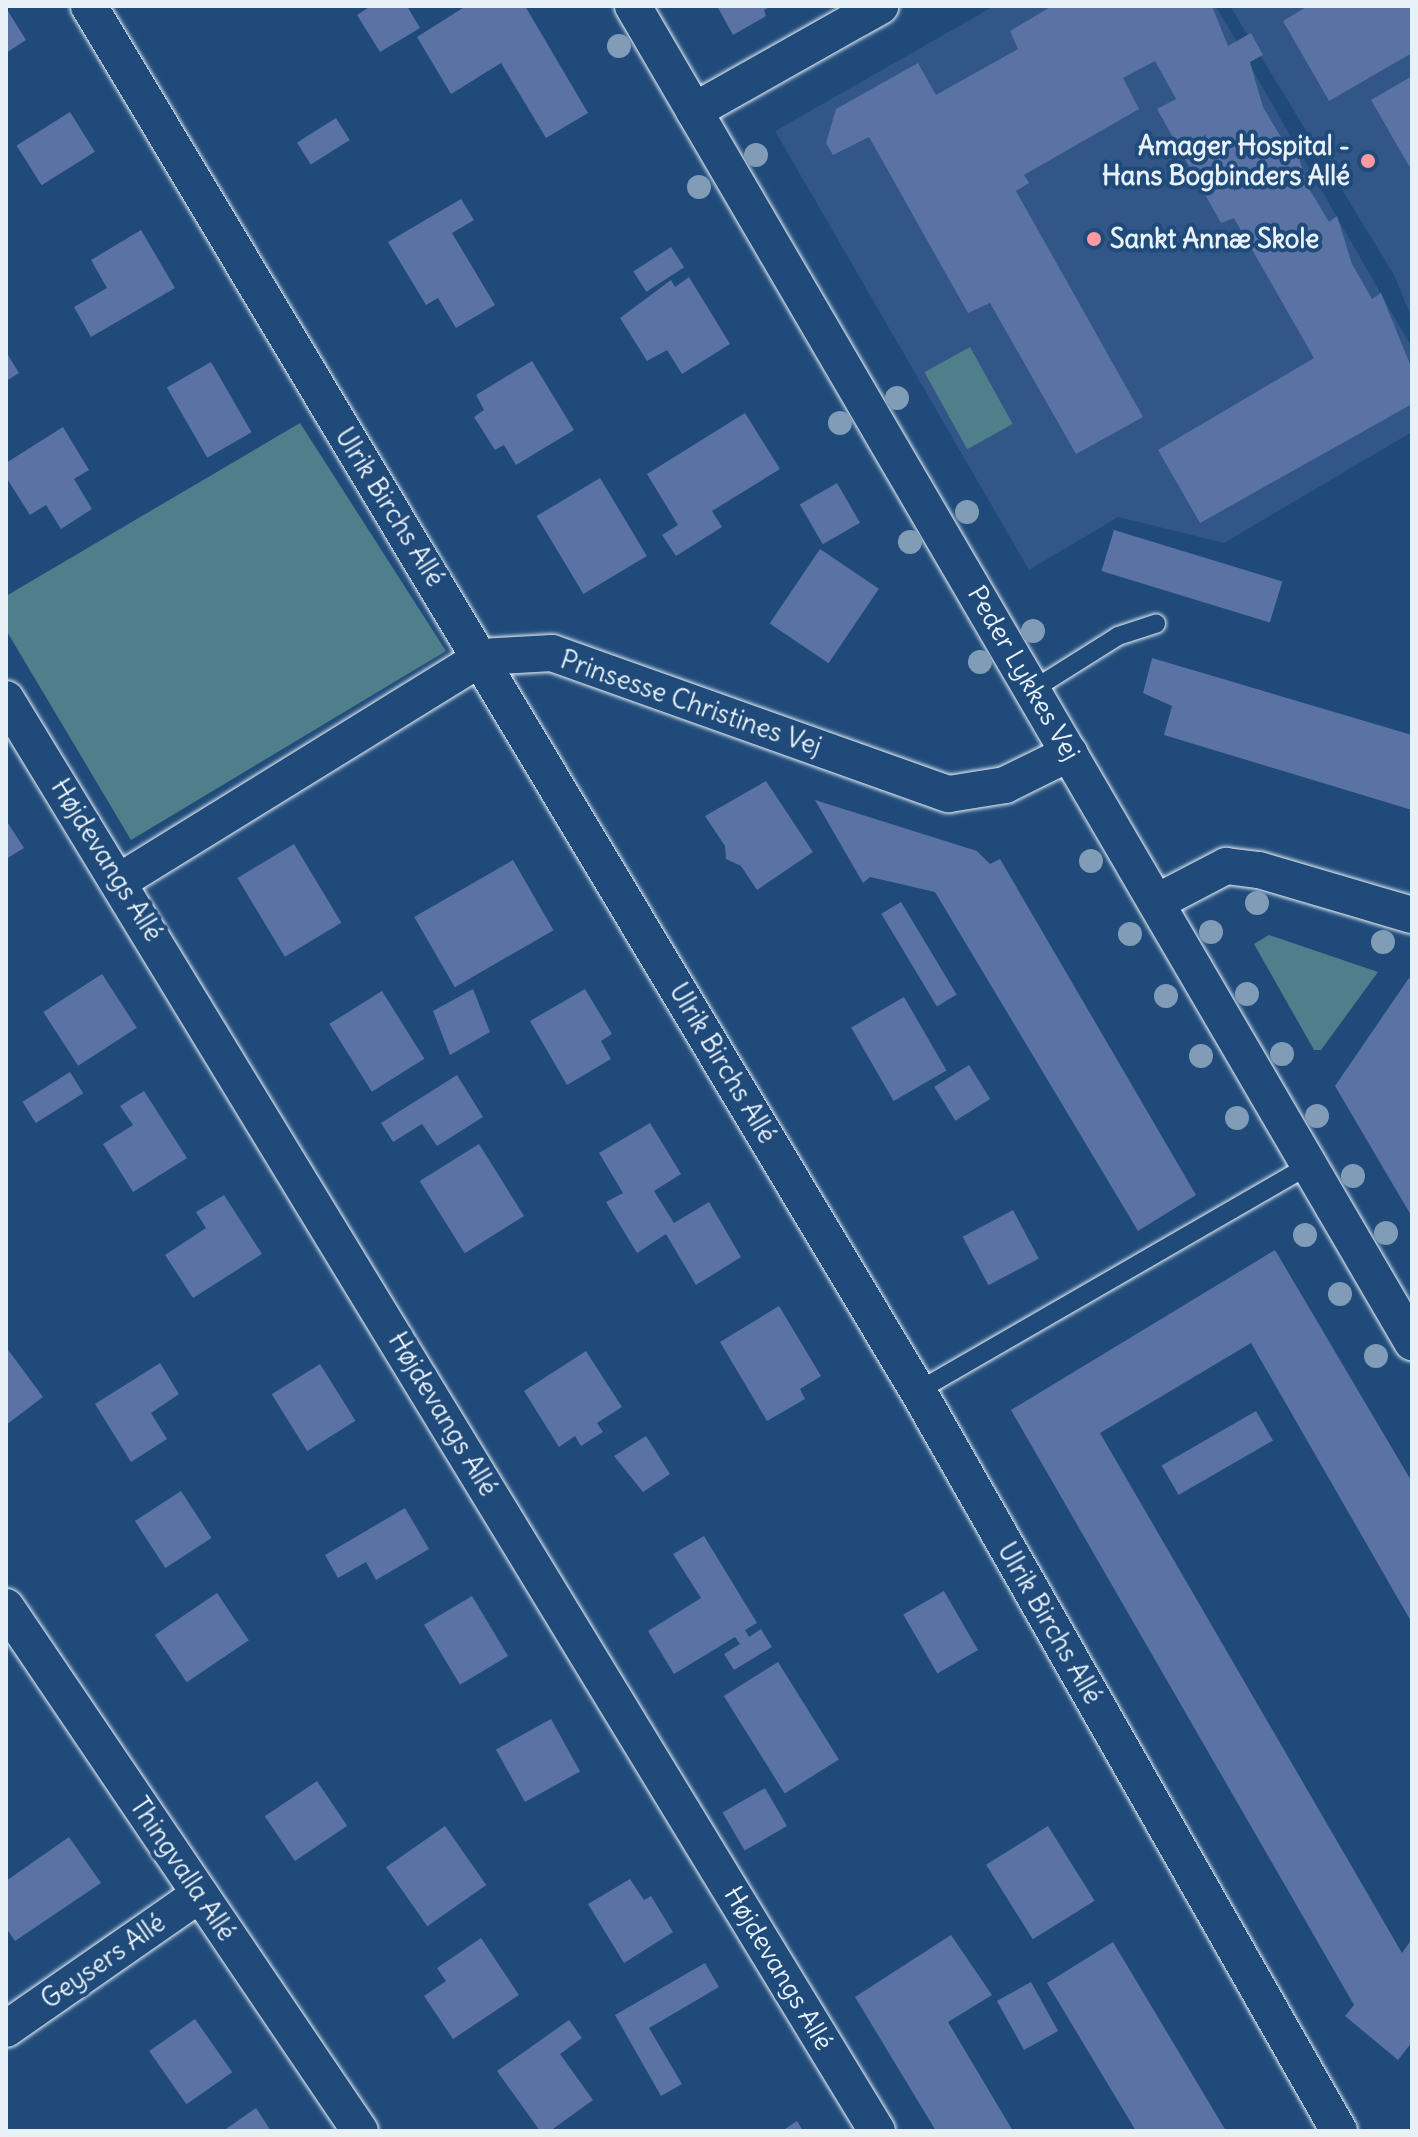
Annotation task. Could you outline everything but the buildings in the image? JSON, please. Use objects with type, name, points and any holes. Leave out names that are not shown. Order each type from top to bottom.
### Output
[{"type":"street","name":"Ulrik Birchs Allé","points":[[89,6],[482,657],[918,1391],[1339,2131]]},
{"type":"street","name":"Peder Lykkes Vej","points":[[633,6],[1412,1342]]},
{"type":"street","points":[[694,111],[880,6]]},
{"type":"street","name":"Prinsesse Christines Vej","points":[[120,881],[482,657],[552,653],[949,794],[1005,785],[1070,753]]},
{"type":"street","name":"Højdevangs Allé","points":[[6,699],[120,881],[877,2131]]},
{"type":"street","points":[[1157,902],[1226,866],[1259,870],[1412,915]]},
{"type":"street","name":"Thingvalla Allé","points":[[6,1607],[360,2131]]},
{"type":"street","name":"Geysers Allé","points":[[6,2029],[200,1894]]},
{"type":"lane","points":[[1034,689],[1118,636],[1156,624]]},
{"type":"lane","points":[[918,1391],[1310,1165]]},
{"type":"shaded area","name":"Sankt Annæ Skole","points":[[994,6],[1216,6],[1412,348],[1412,432],[1224,543],[1118,517],[1029,570],[775,131]]},
{"type":"shaded area","name":"Amager Hospital - Hans Bogbinders Allé","points":[[1230,6],[1412,6],[1412,319],[1394,275]]},
{"type":"green space","points":[[970,347],[1013,424],[967,449],[925,372]]},
{"type":"green space","points":[[300,423],[446,651],[131,840],[6,630],[6,596]]},
{"type":"green space","points":[[1269,935],[1378,972],[1321,1050],[1314,1050],[1254,944]]},
{"type":"place","name":"Amager Hospital - Hans Bogbinders Allé","points":[[1368,161]]},
{"type":"place","name":"Sankt Annæ Skole","points":[[1094,239]]}]
